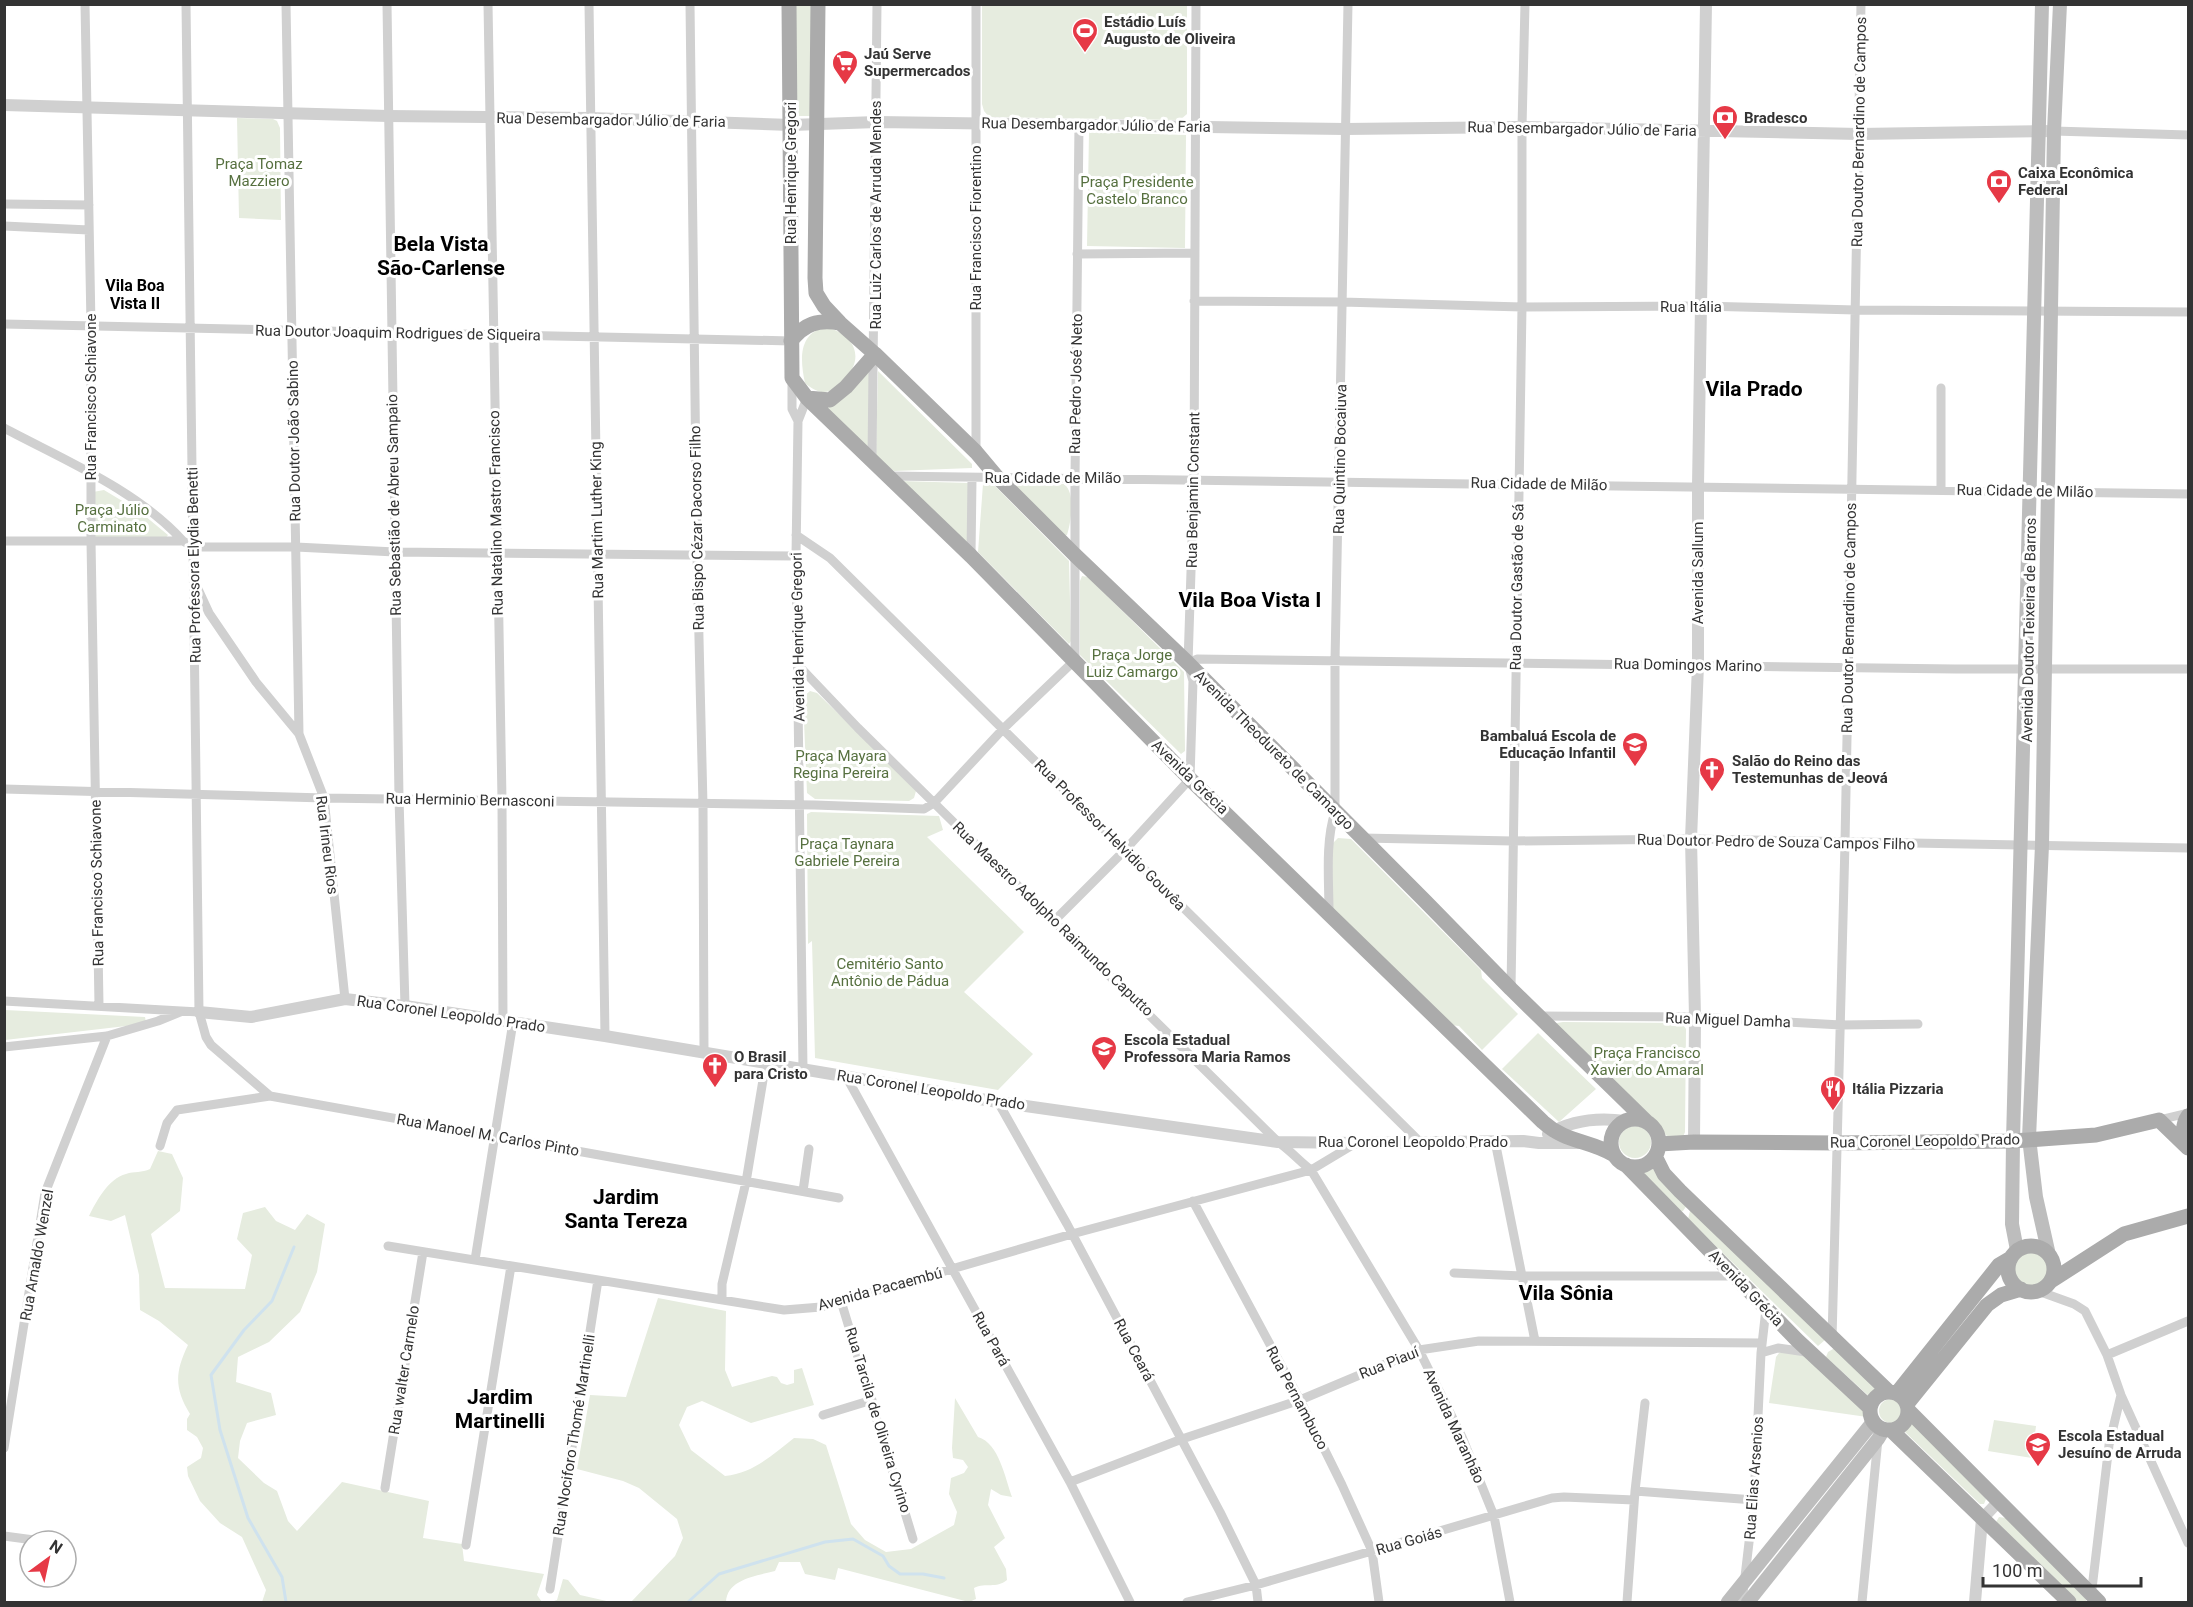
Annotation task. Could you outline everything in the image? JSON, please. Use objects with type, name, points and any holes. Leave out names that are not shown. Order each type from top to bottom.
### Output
[{"type":"main road","name":"Rua Henrique Gregori","points":[[789,4],[791,341]]},
{"type":"main road","name":"Rua Henrique Gregori","points":[[818,4],[816,293],[824,306],[840,323]]},
{"type":"main road","name":"Avenida Doutor Teixeira de Barros","points":[[2014,1254],[2013,1141],[2042,4]]},
{"type":"main road","name":"Avenida Doutor Teixeira de Barros","points":[[2049,1255],[2036,1197],[2029,1138],[2042,845],[2054,131],[2060,4]]},
{"type":"main road","points":[[821,321],[840,323],[875,354],[846,387],[830,399],[807,398],[792,378],[791,341],[808,324],[821,321]]},
{"type":"main road","name":"Avenida Theodureto de Camargo","points":[[875,354],[976,452],[997,477],[1074,555],[1188,663],[1537,1016],[1647,1122]]},
{"type":"main road","name":"Avenida Grécia","points":[[807,398],[971,556],[1190,779],[1553,1131],[1581,1143]]},
{"type":"main road","points":[[2188,1115],[2183,1132],[2188,1147]]},
{"type":"main road","points":[[1640,1119],[1647,1122],[1657,1134],[1657,1150],[1645,1164],[1639,1166],[1620,1160],[1611,1148],[1612,1135],[1618,1125],[1624,1121],[1640,1119]]},
{"type":"main road","points":[[2159,1120],[2188,1147]]},
{"type":"main road","name":"Rua Coronel Leopoldo Prado","points":[[1657,1150],[1694,1142],[2013,1141],[2029,1138],[2096,1135],[2159,1120]]},
{"type":"main road","name":"Rua Coronel Leopoldo Prado","points":[[1581,1143],[1599,1147],[1620,1160]]},
{"type":"main road","name":"Avenida Grécia","points":[[1657,1150],[1664,1174],[1832,1339],[1901,1400],[2094,1600]]},
{"type":"main road","name":"Avenida Grécia","points":[[1620,1160],[1815,1357],[1879,1426],[1982,1519],[2068,1602]]},
{"type":"main road","points":[[1677,1218],[1685,1215],[1693,1202]]},
{"type":"main road","points":[[2014,1254],[2008,1263],[2012,1281],[2020,1289],[2029,1292],[2038,1291],[2124,1234],[2188,1216]]},
{"type":"main road","points":[[1728,1602],[1879,1426],[1902,1424],[1901,1400],[1999,1265],[2025,1246],[2035,1246],[2049,1255],[2054,1269],[2051,1281]]},
{"type":"main road","points":[[1901,1400],[1987,1305],[2001,1295],[2020,1289]]},
{"type":"main road","points":[[1797,1340],[1815,1322]]},
{"type":"main road","points":[[1815,1357],[1832,1339]]},
{"type":"main road","points":[[1748,1602],[1879,1426],[1875,1398],[1901,1400]]},
{"type":"street","name":"Rua Francisco Schiavone","points":[[85,4],[99,1005]]},
{"type":"street","name":"Rua Professora Elydia Benetti","points":[[186,4],[199,1012],[206,1037],[211,1045],[270,1096]]},
{"type":"street","name":"Rua Doutor João Sabino","points":[[286,4],[299,734]]},
{"type":"street","name":"Rua Sebastião de Abreu Sampaio","points":[[387,4],[394,552],[405,1006]]},
{"type":"street","name":"Rua Natalino Mastro Francisco","points":[[475,1260],[496,1136],[508,1022],[488,4]]},
{"type":"street","name":"Rua Martim Luther King","points":[[589,4],[605,1036]]},
{"type":"street","name":"Rua Bispo Cézar Dacorso Filho","points":[[690,4],[697,555],[703,805],[704,1052]]},
{"type":"street","name":"Rua Luiz Carlos de Arruda Mendes","points":[[872,460],[875,354],[877,4]]},
{"type":"street","name":"Rua Francisco Fiorentino","points":[[976,4],[976,452]]},
{"type":"street","name":"Rua Benjamin Constant","points":[[1190,779],[1193,681],[1188,663],[1194,480],[1196,4]]},
{"type":"street","name":"Rua Quintino Bocaiuva","points":[[1329,912],[1330,852],[1335,812],[1335,661],[1348,4]]},
{"type":"street","name":"Rua Doutor Gastão de Sá","points":[[1511,989],[1525,4]]},
{"type":"street","name":"Avenida Sallum","points":[[1694,1142],[1695,1017],[1691,839],[1698,665],[1698,486],[1706,4]]},
{"type":"street","name":"Rua Doutor Bernardino de Campos","points":[[1832,1339],[1845,843],[1862,4]]},
{"type":"street","name":"Rua Desembargador Júlio de Faria","points":[[4,105],[388,116],[692,120],[791,125],[877,122],[1345,129],[1522,127],[1860,134],[2054,131],[2188,135]]},
{"type":"street","name":"Rua Pedro José Neto","points":[[1075,660],[1079,124]]},
{"type":"street","points":[[4,204],[89,205]]},
{"type":"street","points":[[4,226],[89,230]]},
{"type":"street","points":[[1077,254],[1194,253]]},
{"type":"street","name":"Rua Itália","points":[[1194,302],[2188,312]]},
{"type":"street","name":"Rua Doutor Joaquim Rodrigues de Siqueira","points":[[4,324],[791,341]]},
{"type":"street","points":[[792,378],[792,409],[798,421]]},
{"type":"street","points":[[1941,388],[1941,490]]},
{"type":"street","points":[[798,421],[807,398]]},
{"type":"street","name":"Avenida Henrique Gregori","points":[[798,421],[796,556],[803,1069]]},
{"type":"street","points":[[4,428],[90,473],[140,503],[167,524],[183,541],[194,547],[296,547],[394,552],[796,556]]},
{"type":"street","name":"Rua Cidade de Milão","points":[[889,476],[2188,494]]},
{"type":"street","points":[[971,556],[972,478]]},
{"type":"street","name":"Rua Professor Helvidio Gouvêa","points":[[796,535],[830,558],[1419,1141]]},
{"type":"street","points":[[4,541],[183,541]]},
{"type":"street","name":"Rua Irineu Rios","points":[[195,584],[208,614],[256,682],[299,734],[324,798],[345,999]]},
{"type":"street","name":"Rua Domingos Marino","points":[[1188,663],[1197,659],[2188,669]]},
{"type":"street","points":[[934,803],[1003,729],[1075,660]]},
{"type":"street","name":"Rua Maestro Adolpho Raimundo Caputto","points":[[798,665],[934,803],[1278,1142],[1292,1151],[1311,1170]]},
{"type":"street","points":[[1055,920],[1125,850],[1190,779]]},
{"type":"street","name":"Rua Herminio Bernasconi","points":[[4,789],[324,798],[924,809],[934,803]]},
{"type":"street","name":"Rua Doutor Pedro de Souza Campos Filho","points":[[1362,838],[1513,841],[1691,839],[2188,848]]},
{"type":"street","name":"Rua Coronel Leopoldo Prado","points":[[4,1001],[99,1005],[251,1017],[345,999],[605,1036],[998,1102],[1278,1142],[1523,1141],[1581,1143]]},
{"type":"street","points":[[5,1048],[107,1036],[158,1021],[182,1011]]},
{"type":"street","name":"Rua Miguel Damha","points":[[1537,1016],[1695,1017],[1840,1025],[1918,1024]]},
{"type":"street","name":"Rua Arnaldo Wenzel","points":[[4,1448],[45,1193],[107,1036]]},
{"type":"street","points":[[722,1299],[722,1284],[746,1182],[766,1062]]},
{"type":"street","name":"Rua Pará","points":[[847,1078],[1070,1482],[1130,1602]]},
{"type":"street","name":"Rua Manoel M. Carlos Pinto","points":[[160,1146],[167,1123],[177,1110],[270,1096],[839,1198]]},
{"type":"street","name":"Rua Ceará","points":[[998,1102],[1182,1439],[1256,1586],[1258,1602]]},
{"type":"street","name":"Rua Coronel Leopoldo Prado","points":[[2159,1120],[2188,1115]]},
{"type":"street","points":[[1539,1143],[1553,1131],[1566,1125],[1588,1120],[1624,1121]]},
{"type":"street","points":[[1495,1141],[1535,1341]]},
{"type":"street","name":"Avenida Pacaembú","points":[[388,1246],[784,1310],[841,1301],[1072,1234],[1311,1170],[1356,1143]]},
{"type":"street","points":[[803,1191],[809,1149]]},
{"type":"street","name":"Avenida Maranhão","points":[[1311,1170],[1419,1350],[1462,1437],[1494,1516],[1510,1602]]},
{"type":"street","name":"Rua Pernambuco","points":[[1193,1201],[1300,1400],[1372,1551],[1379,1602]]},
{"type":"street","name":"Rua walter Carmelo","points":[[385,1488],[423,1252]]},
{"type":"street","points":[[466,1545],[512,1266]]},
{"type":"street","points":[[1454,1273],[1522,1276],[1734,1276]]},
{"type":"street","name":"Rua Nociforo Thomé Martinelli","points":[[550,1589],[598,1280]]},
{"type":"street","points":[[2038,1291],[2074,1304],[2085,1311],[2107,1355],[2121,1395],[2188,1543]]},
{"type":"street","name":"Rua Tarcila de Oliveira Cyrino","points":[[841,1301],[914,1539]]},
{"type":"street","name":"Rua Elias Arsenios","points":[[1742,1602],[1754,1500],[1766,1309]]},
{"type":"street","points":[[2107,1355],[2188,1321]]},
{"type":"street","name":"Rua Piauí","points":[[1070,1482],[1182,1439],[1300,1400],[1419,1350],[1479,1341],[1535,1341],[1791,1348],[1815,1357]]},
{"type":"street","points":[[2094,1600],[2109,1445],[2121,1395]]},
{"type":"street","points":[[823,1415],[872,1400]]},
{"type":"street","points":[[1627,1602],[1634,1496],[1645,1403]]},
{"type":"street","points":[[1862,1602],[1879,1426]]},
{"type":"street","name":"Rua Goiás","points":[[1187,1602],[1256,1586],[1552,1498],[1634,1496],[1754,1500]]},
{"type":"street","points":[[1975,1602],[1982,1519],[1999,1501]]},
{"type":"green space","points":[[785,5],[812,5],[810,116],[785,116]]},
{"type":"green space","name":"Estádio Luís Augusto de Oliveira","points":[[982,5],[1187,5],[1187,114],[1180,120],[989,117],[982,104]]},
{"type":"green space","name":"Praça Tomaz Mazziero","points":[[237,118],[277,121],[280,128],[281,220],[239,218]]},
{"type":"green space","name":"Praça Presidente Castelo Branco","points":[[1089,132],[1186,135],[1185,248],[1087,246]]},
{"type":"green space","points":[[826,327],[835,330],[849,340],[854,347],[855,362],[845,379],[836,388],[821,392],[805,383],[802,357],[810,335]]},
{"type":"green space","points":[[870,366],[870,450],[822,407],[845,396]]},
{"type":"green space","points":[[878,371],[972,464],[972,468],[894,471],[876,457]]},
{"type":"green space","points":[[1007,480],[1064,484],[1068,488],[1071,501],[1067,535],[1064,535]]},
{"type":"green space","points":[[900,481],[968,483],[969,540],[965,543]]},
{"type":"green space","name":"Praça Jorge Luiz Camargo","points":[[983,484],[995,486],[1069,561],[1071,641],[1069,644],[978,552]]},
{"type":"green space","name":"Praça Júlio Carminato","points":[[104,490],[139,511],[168,535],[165,539],[96,538],[91,534],[93,492]]},
{"type":"green space","name":"Praça Jorge Luiz Camargo","points":[[1082,576],[1088,577],[1184,672],[1185,751],[1181,754],[1080,655],[1080,581]]},
{"type":"green space","name":"Praça Mayara Regina Pereira","points":[[810,691],[817,693],[914,787],[916,791],[914,798],[909,801],[815,799],[807,793],[803,697]]},
{"type":"green space","name":"Cemitério Santo Antônio de Pádua","points":[[811,812],[939,816],[943,830],[927,837],[1024,932],[964,992],[1033,1054],[998,1090],[815,1058],[812,941],[808,944],[807,814]]},
{"type":"green space","points":[[1338,838],[1351,839],[1481,970],[1482,978],[1518,1014],[1482,1050],[1459,1026],[1451,1025],[1332,909],[1332,844]]},
{"type":"green space","points":[[5,1010],[145,1017],[146,1022],[5,1040]]},
{"type":"green space","name":"Praça Francisco Xavier do Amaral","points":[[1557,1023],[1682,1023],[1686,1029],[1685,1132],[1683,1137],[1674,1139],[1667,1136],[1554,1027]]},
{"type":"green space","points":[[1538,1033],[1596,1089],[1559,1122],[1502,1069]]},
{"type":"green space","points":[[1635,1126],[1646,1131],[1651,1142],[1646,1153],[1635,1158],[1624,1153],[1619,1142],[1624,1131]]},
{"type":"green space","points":[[158,1151],[172,1154],[183,1178],[180,1211],[151,1234],[165,1288],[245,1289],[252,1255],[237,1239],[243,1213],[265,1207],[276,1221],[295,1230],[307,1214],[325,1224],[317,1272],[300,1312],[269,1342],[238,1357],[236,1382],[271,1393],[276,1415],[247,1423],[240,1441],[238,1458],[264,1483],[277,1491],[288,1521],[297,1531],[342,1482],[429,1501],[423,1538],[462,1544],[464,1561],[544,1574],[537,1595],[542,1602],[262,1602],[266,1590],[242,1537],[220,1523],[200,1501],[188,1476],[187,1467],[201,1458],[203,1448],[197,1437],[187,1430],[187,1419],[190,1414],[179,1388],[179,1372],[188,1345],[159,1321],[140,1310],[139,1275],[125,1215],[111,1221],[89,1216],[108,1185],[126,1174],[150,1169]]},
{"type":"green space","points":[[1657,1167],[1687,1205],[1683,1211],[1680,1212],[1642,1173]]},
{"type":"green space","points":[[1694,1209],[1825,1340],[1818,1346],[1688,1219],[1690,1211]]},
{"type":"green space","points":[[2031,1253],[2043,1258],[2048,1270],[2043,1282],[2031,1287],[2019,1282],[2014,1270],[2019,1258]]},
{"type":"green space","points":[[658,1298],[726,1311],[725,1370],[732,1387],[772,1376],[787,1385],[794,1383],[794,1370],[802,1368],[814,1405],[751,1423],[702,1401],[687,1407],[679,1425],[691,1450],[725,1476],[754,1467],[794,1438],[813,1439],[826,1445],[851,1524],[865,1540],[886,1552],[911,1549],[954,1525],[957,1512],[949,1494],[951,1478],[964,1473],[968,1467],[963,1460],[953,1458],[955,1398],[978,1437],[991,1446],[996,1454],[1012,1497],[1001,1495],[991,1489],[988,1505],[1005,1538],[994,1547],[1006,1569],[1007,1580],[999,1584],[974,1588],[976,1599],[969,1602],[838,1568],[835,1580],[805,1574],[800,1562],[779,1562],[775,1571],[737,1583],[731,1588],[726,1602],[631,1602],[675,1556],[683,1538],[677,1519],[639,1488],[623,1481],[577,1469],[590,1395],[626,1397]]},
{"type":"green space","points":[[1833,1349],[1879,1391],[1873,1393],[1871,1398],[1826,1357]]},
{"type":"green space","points":[[1784,1351],[1802,1354],[1864,1411],[1867,1417],[1769,1403],[1776,1357]]},
{"type":"green space","points":[[1891,1399],[1899,1403],[1903,1411],[1899,1419],[1891,1423],[1883,1419],[1879,1411],[1883,1403]]},
{"type":"green space","points":[[1994,1420],[2036,1426],[2032,1458],[1988,1451]]},
{"type":"green space","points":[[1913,1422],[1986,1499],[1984,1504],[1980,1504],[1905,1432],[1907,1426]]},
{"type":"green space","points":[[1999,1517],[2006,1518],[2087,1602],[2076,1602],[1997,1526],[1996,1522]]},
{"type":"green space","points":[[563,1579],[568,1580],[580,1595],[611,1602],[551,1602],[557,1600]]},
{"type":"waterway","points":[[286,1602],[282,1577],[248,1518],[220,1430],[211,1375],[244,1330],[272,1301],[294,1247]]},
{"type":"waterway","points":[[688,1602],[719,1574],[825,1542],[853,1539],[883,1556],[889,1566],[900,1574],[923,1574],[944,1578]]},
{"type":"place","name":"Estádio Luís Augusto de Oliveira","points":[[1085,54]]},
{"type":"place","name":"Jaú Serve Supermercados","points":[[845,86]]},
{"type":"place","name":"Bradesco","points":[[1725,141]]},
{"type":"place","name":"Caixa Econômica Federal","points":[[1999,205]]},
{"type":"place","name":"Bambaluá Escola de Educação Infantil","points":[[1635,768]]},
{"type":"place","name":"Salão do Reino das Testemunhas de Jeová","points":[[1712,793]]},
{"type":"place","name":"Escola Estadual Professora Maria Ramos","points":[[1104,1072]]},
{"type":"place","name":"O Brasil para Cristo","points":[[715,1089]]},
{"type":"place","name":"Itália Pizzaria","points":[[1833,1112]]},
{"type":"place","name":"Escola Estadual Jesuíno de Arruda","points":[[2038,1468]]},
{"type":"district","name":"Bela Vista São-Carlense","points":[[441,256]]},
{"type":"district","name":"Vila Boa Vista II","points":[[135,294]]},
{"type":"district","name":"Vila Prado","points":[[1754,389]]},
{"type":"district","name":"Vila Boa Vista I","points":[[1250,600]]},
{"type":"district","name":"Jardim Santa Tereza","points":[[626,1209]]},
{"type":"district","name":"Vila Sônia","points":[[1566,1293]]},
{"type":"district","name":"Jardim Martinelli","points":[[500,1409]]},
{"type":"park label","name":"Praça Taynara Gabriele Pereira","points":[[847,852]]}]
